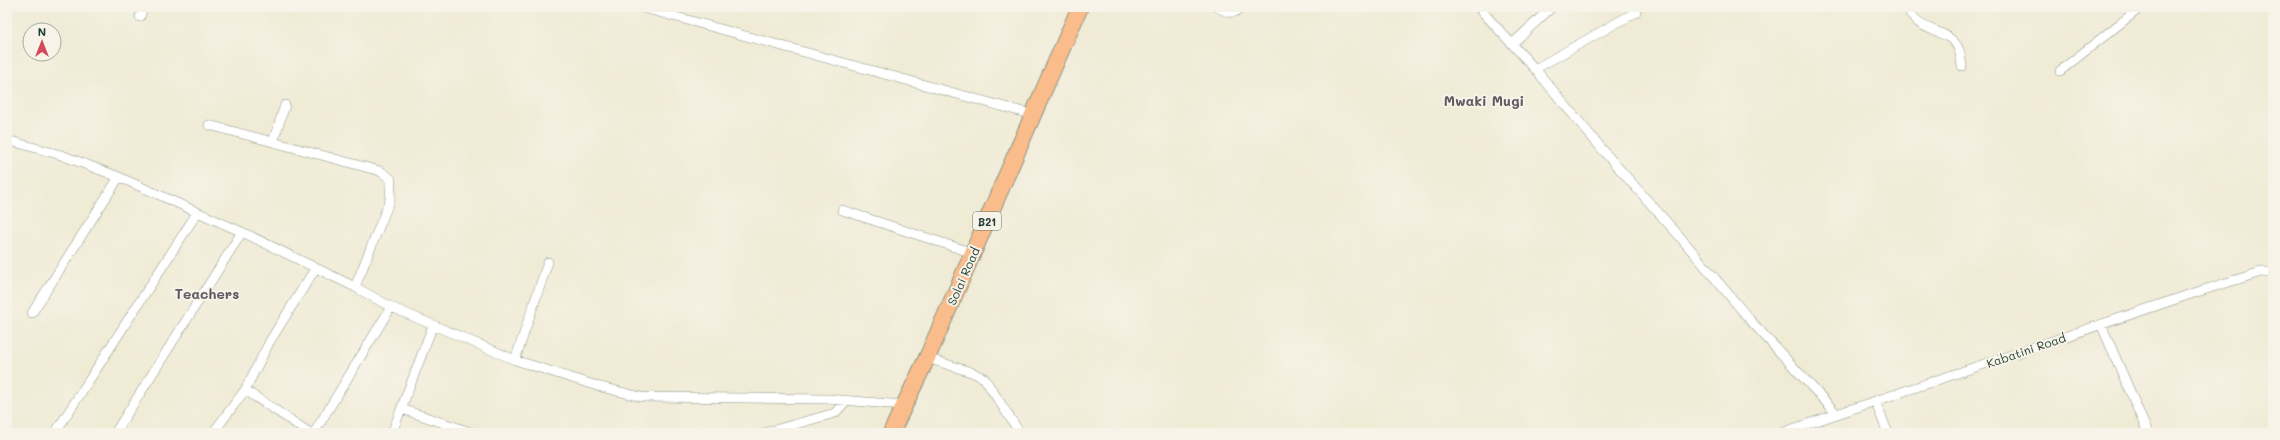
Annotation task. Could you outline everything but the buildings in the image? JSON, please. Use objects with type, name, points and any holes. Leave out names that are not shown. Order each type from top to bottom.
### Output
[{"type":"highway","name":"Solai Road","points":[[891,433],[927,358],[1080,7]]},
{"type":"street","points":[[140,16],[143,7]]},
{"type":"street","points":[[640,7],[1034,115]]},
{"type":"street","points":[[1217,7],[1230,13],[1236,12],[1242,7]]},
{"type":"street","points":[[1478,7],[1535,69],[1607,155],[1681,238],[1771,343],[1836,414]]},
{"type":"street","points":[[1512,44],[1552,7]]},
{"type":"street","points":[[1908,7],[1915,22],[1949,38],[1959,49],[1962,66]]},
{"type":"street","points":[[2060,71],[2141,7]]},
{"type":"street","points":[[1535,69],[1636,12]]},
{"type":"street","points":[[273,142],[285,105]]},
{"type":"street","points":[[208,125],[380,171],[391,179],[390,200],[355,287]]},
{"type":"street","points":[[7,140],[61,155],[119,177],[242,232],[315,269],[355,287],[391,307],[515,360],[604,388],[642,396],[751,397],[904,405]]},
{"type":"street","points":[[32,313],[119,177]]},
{"type":"street","points":[[842,210],[973,253]]},
{"type":"street","points":[[55,433],[197,213]]},
{"type":"street","points":[[115,433],[242,232]]},
{"type":"street","points":[[515,360],[548,262]]},
{"type":"street","points":[[2261,272],[2273,266]]},
{"type":"street","points":[[213,433],[245,390],[270,341],[315,269]]},
{"type":"street","name":"Kabatini Road","points":[[1781,433],[2101,324],[2261,272],[2273,272]]},
{"type":"street","points":[[314,433],[391,307]]},
{"type":"street","points":[[2101,324],[2148,433]]},
{"type":"street","points":[[392,433],[415,370],[434,325]]},
{"type":"street","points":[[927,358],[971,372],[984,378],[1020,433]]},
{"type":"street","points":[[245,390],[310,433]]},
{"type":"street","points":[[764,433],[835,413],[846,401]]},
{"type":"street","points":[[1875,401],[1888,433]]},
{"type":"street","points":[[402,409],[473,433]]},
{"type":"district","name":"Mwaki Mugi","points":[[1484,100]]},
{"type":"district","name":"Teachers","points":[[207,293]]}]
